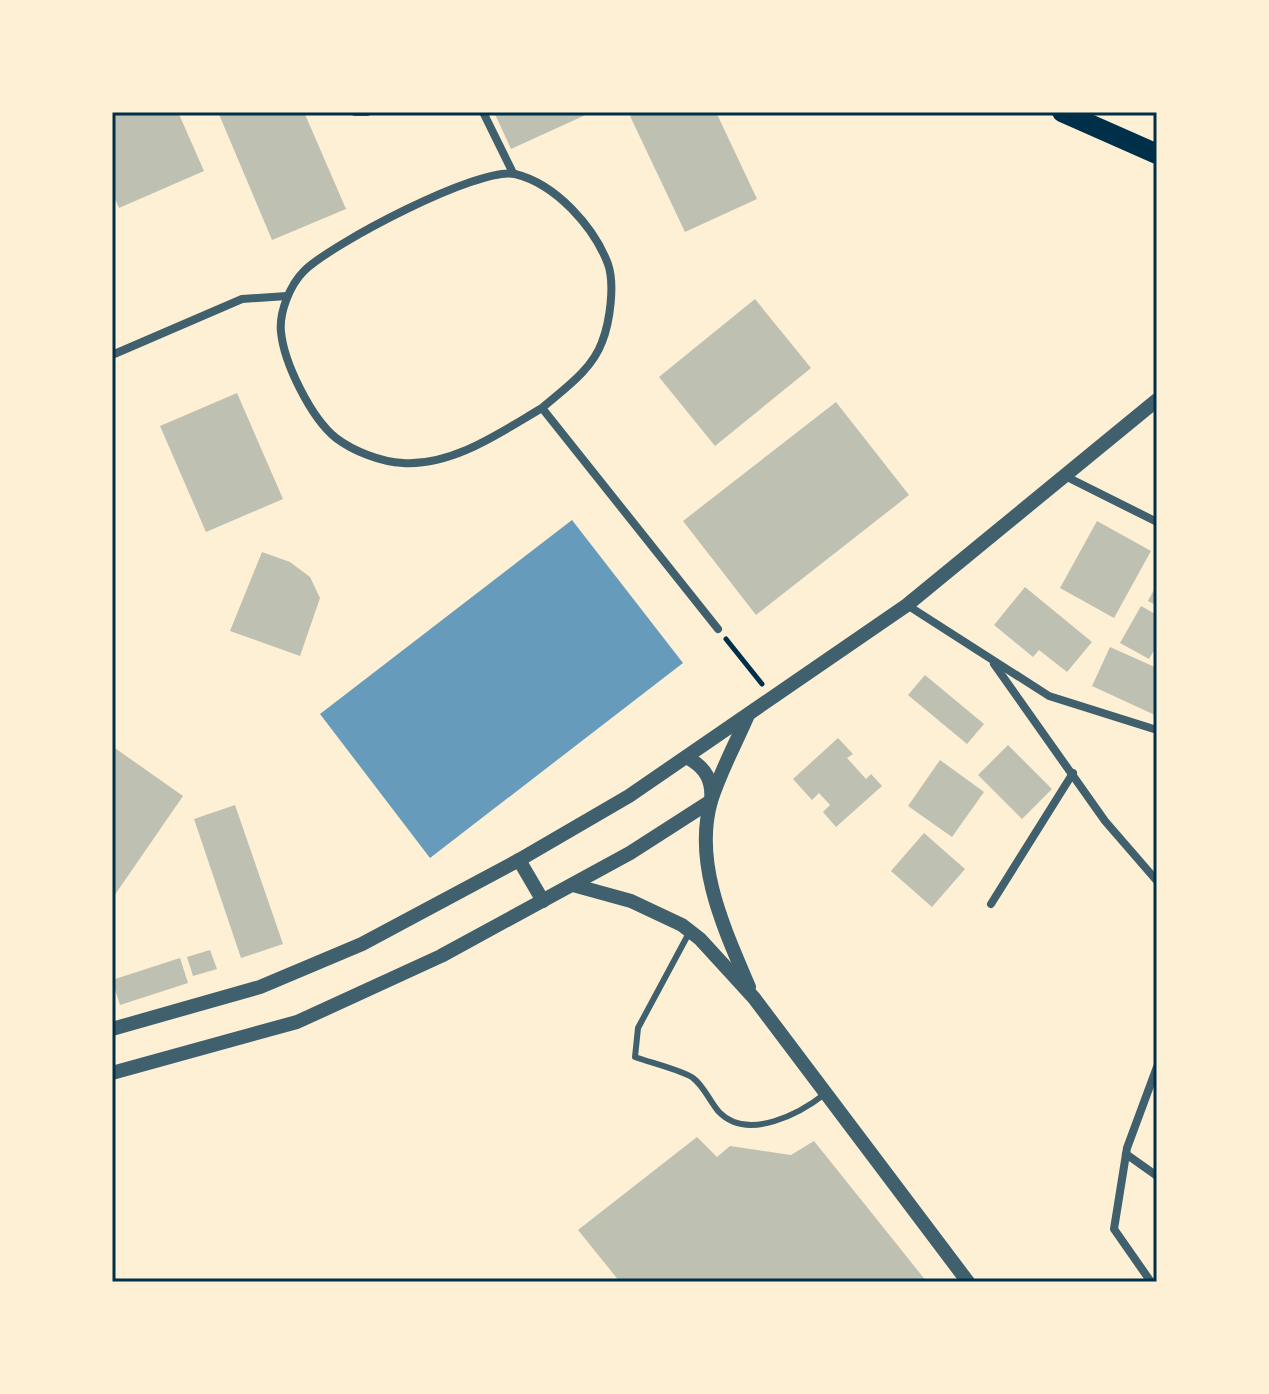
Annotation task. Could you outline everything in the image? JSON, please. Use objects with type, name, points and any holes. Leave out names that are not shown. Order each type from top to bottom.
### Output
[{"type":"main road","points":[[1062,112],[1157,154]]},
{"type":"street","points":[[355,112],[367,112]]},
{"type":"street","points":[[483,112],[513,173]]},
{"type":"street","points":[[513,173],[546,187],[570,209],[591,233],[609,266],[610,313],[602,344],[583,373],[542,408],[492,437],[442,459],[403,463],[368,455],[336,438],[315,416],[297,384],[280,331],[287,296],[302,272],[335,247],[449,190],[484,178],[513,173]]},
{"type":"street","points":[[112,355],[242,299],[287,296]]},
{"type":"street","points":[[112,1029],[260,987],[362,944],[519,860],[629,796],[907,605],[1157,400]]},
{"type":"street","points":[[542,408],[718,629]]},
{"type":"street","points":[[1064,476],[1157,522]]},
{"type":"street","points":[[907,605],[1049,696],[1157,730]]},
{"type":"street","points":[[991,659],[1105,821],[1157,881]]},
{"type":"street","points":[[112,1073],[297,1022],[441,956],[573,885],[711,801],[748,714]]},
{"type":"street","points":[[688,758],[705,770],[710,780],[711,801],[706,837],[712,890],[754,998]]},
{"type":"street","points":[[991,904],[1073,773]]},
{"type":"street","points":[[519,860],[543,901]]},
{"type":"street","points":[[573,885],[631,901],[690,931],[711,949],[754,998],[968,1282]]},
{"type":"street","points":[[1151,1282],[1114,1229],[1126,1154],[1156,1074]]},
{"type":"street","points":[[1126,1154],[1157,1176]]},
{"type":"lane","points":[[690,931],[638,1028],[635,1057],[693,1077],[722,1115],[740,1123],[769,1123],[786,1118],[809,1107],[826,1093]]},
{"type":"path","points":[[718,629],[772,698]]},
{"type":"water","points":[[572,520],[683,663],[430,858],[320,714]]},
{"type":"building","points":[[112,112],[178,112],[204,171],[119,208],[112,192]]},
{"type":"building","points":[[218,112],[304,112],[346,209],[272,240]]},
{"type":"building","points":[[494,112],[592,112],[511,149]]},
{"type":"building","points":[[638,112],[716,112],[757,199],[685,232],[630,116]]},
{"type":"building","points":[[755,299],[811,368],[715,446],[659,377]]},
{"type":"building","points":[[237,393],[283,499],[206,532],[160,426]]},
{"type":"building","points":[[836,402],[909,495],[756,615],[683,521]]},
{"type":"building","points":[[1097,521],[1151,551],[1114,618],[1060,588]]},
{"type":"building","points":[[262,552],[290,562],[310,577],[320,598],[300,656],[230,631]]},
{"type":"building","points":[[1157,584],[1157,606],[1148,601]]},
{"type":"building","points":[[1025,587],[1092,642],[1067,672],[1039,650],[1033,657],[994,625]]},
{"type":"building","points":[[1141,606],[1157,615],[1157,645],[1149,659],[1120,643]]},
{"type":"building","points":[[1110,647],[1157,668],[1157,716],[1092,686]]},
{"type":"building","points":[[925,675],[984,724],[967,744],[908,695]]},
{"type":"building","points":[[838,738],[853,754],[847,758],[866,779],[871,774],[882,786],[836,827],[823,812],[830,805],[819,793],[812,800],[793,779]]},
{"type":"building","points":[[1008,745],[1052,789],[1022,819],[978,775]]},
{"type":"building","points":[[112,746],[183,796],[112,899]]},
{"type":"building","points":[[940,760],[984,792],[952,837],[908,806]]},
{"type":"building","points":[[235,805],[283,944],[241,958],[194,819]]},
{"type":"building","points":[[924,833],[965,869],[932,907],[891,871]]},
{"type":"building","points":[[210,950],[217,969],[193,976],[187,957]]},
{"type":"building","points":[[180,958],[188,983],[120,1005],[112,980]]},
{"type":"building","points":[[697,1137],[717,1157],[730,1146],[791,1155],[814,1141],[927,1282],[620,1282],[578,1230]]}]
